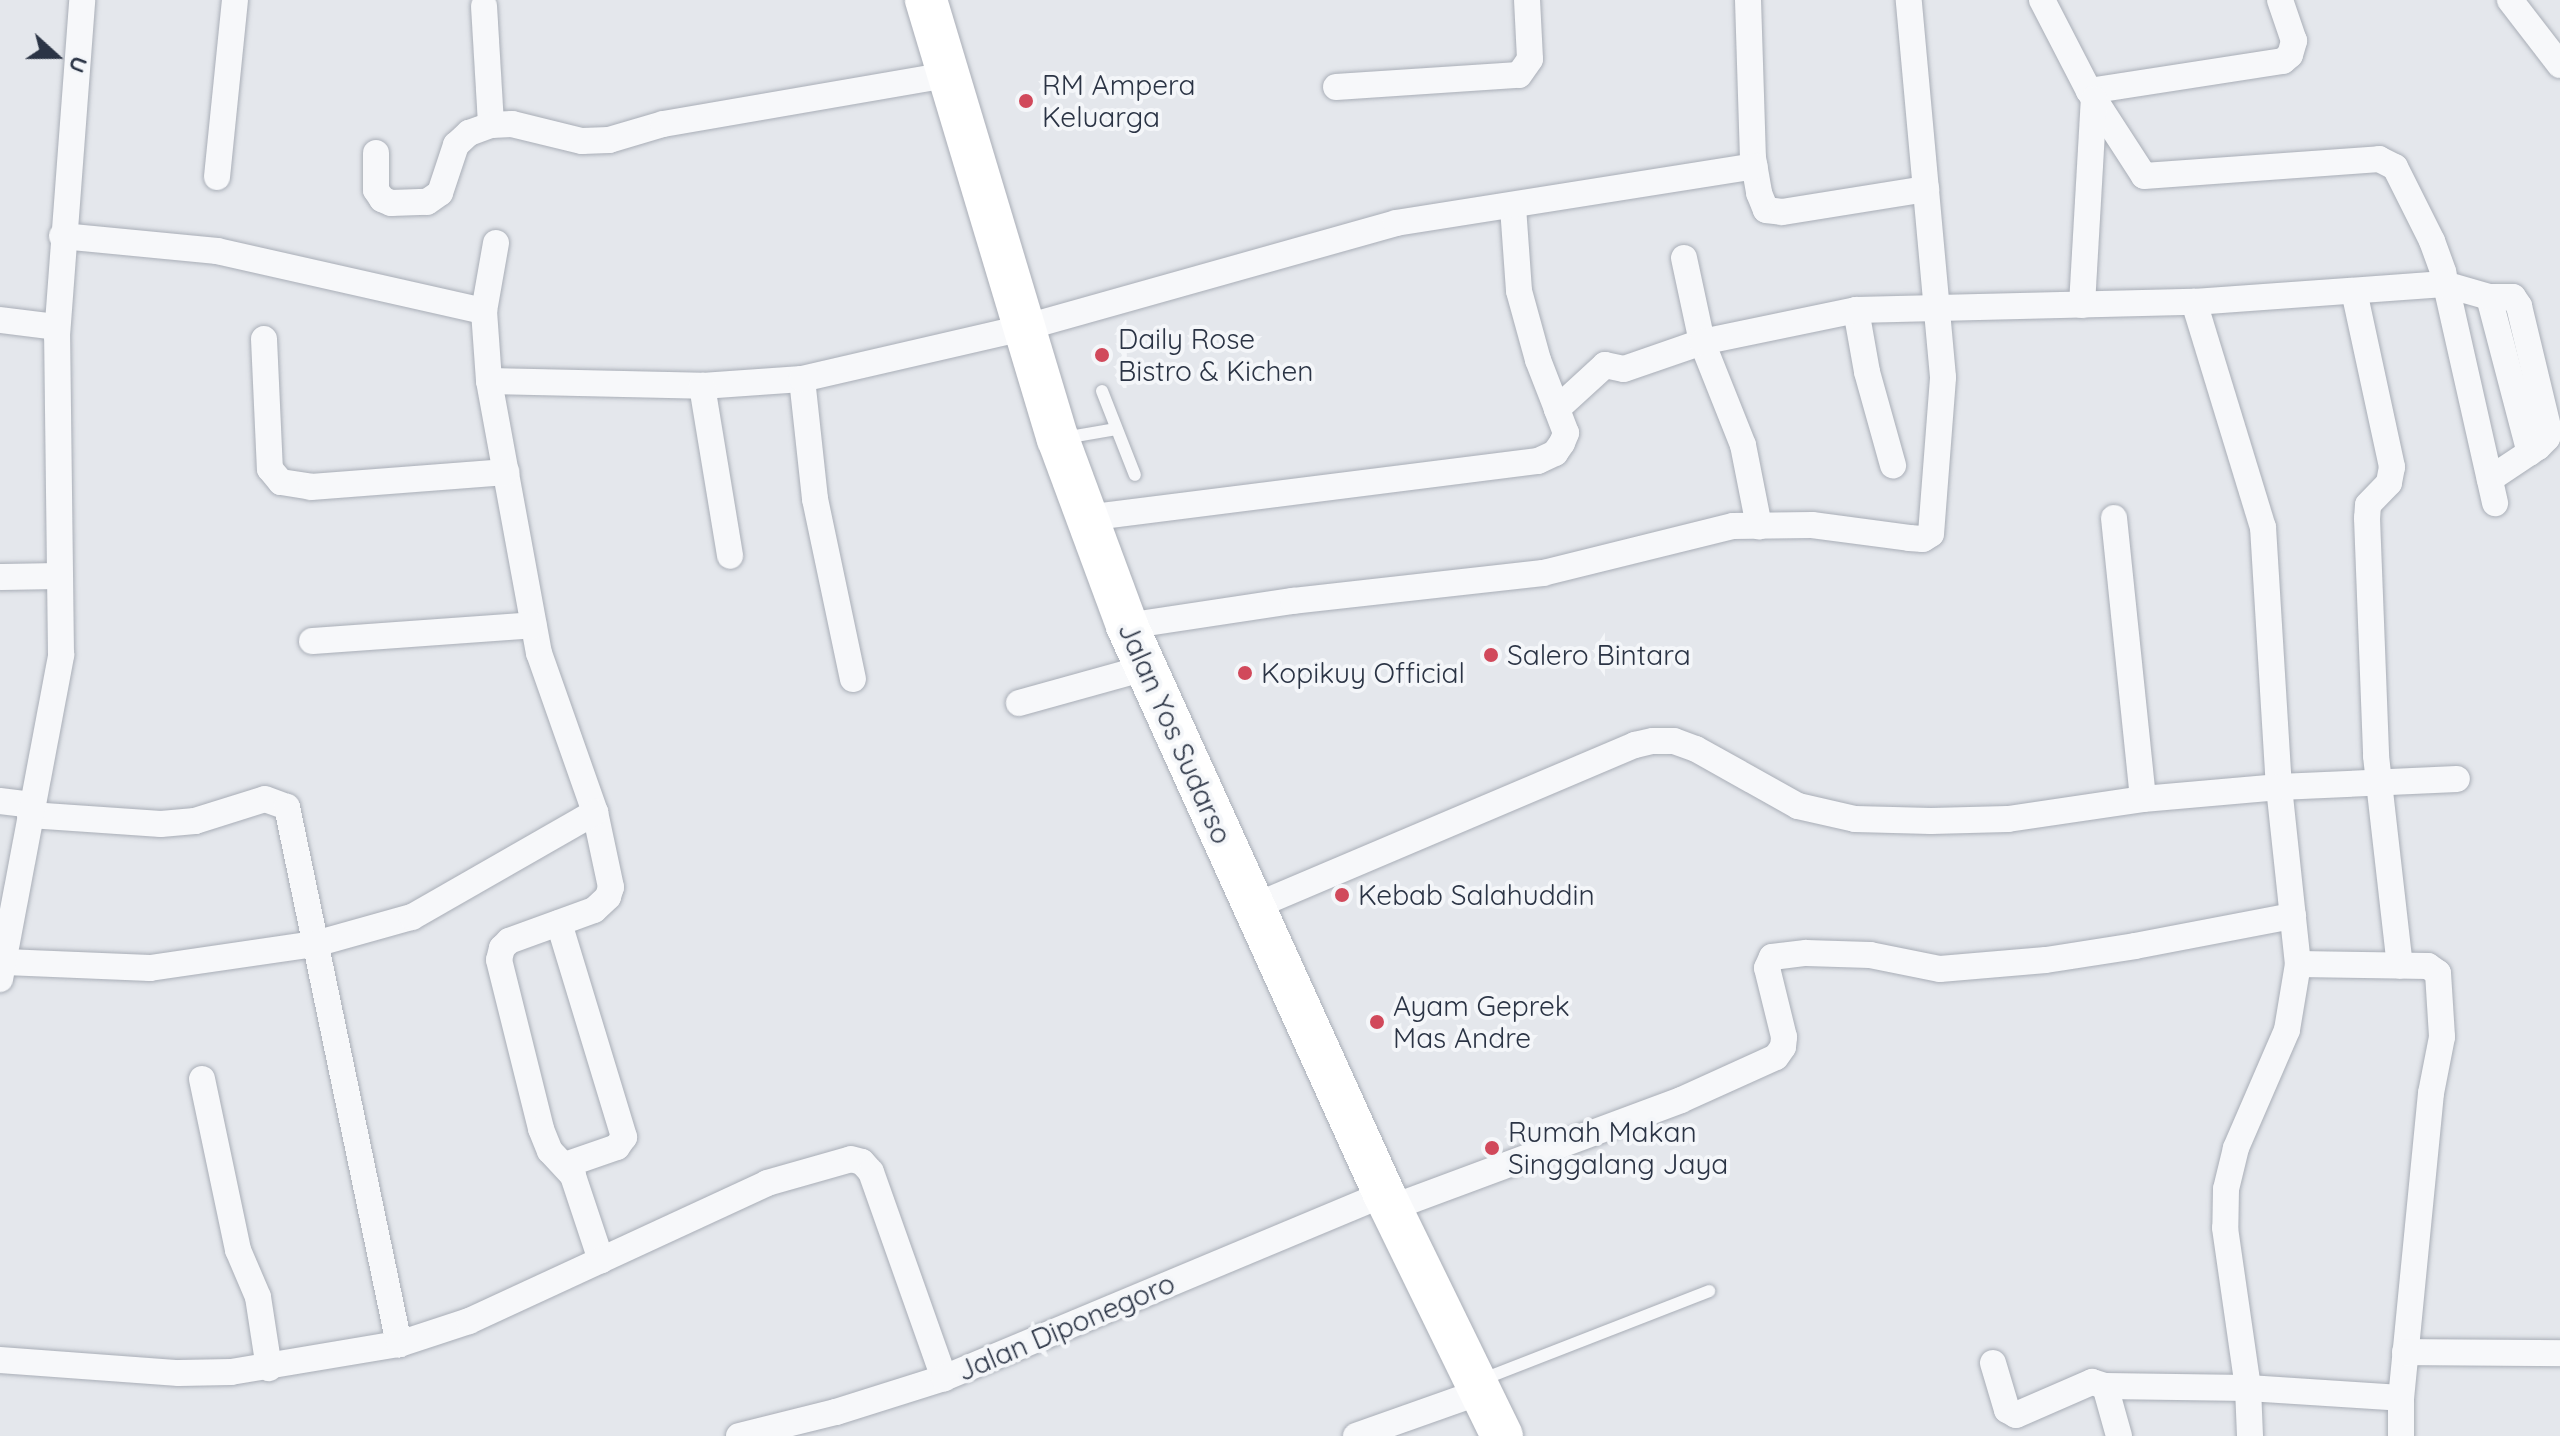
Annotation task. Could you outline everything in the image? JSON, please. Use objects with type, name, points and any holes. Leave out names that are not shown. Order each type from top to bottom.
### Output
[{"type":"highway","name":"Jalan Yos Sudarso","points":[[926,0],[946,75],[1058,439],[1127,626],[1387,1201],[1502,1436]]},
{"type":"street","points":[[82,0],[57,327],[61,655],[2,970],[150,968],[315,944],[412,917],[595,812]]},
{"type":"street","points":[[217,177],[235,0]]},
{"type":"street","points":[[1336,87],[1519,75],[1530,59],[1527,0]]},
{"type":"street","points":[[1748,0],[1755,166],[1761,203],[1774,212],[1926,189]]},
{"type":"street","points":[[1127,626],[1293,601],[1543,573],[1733,526],[1812,525],[1923,539],[1931,534],[1943,402],[1939,306],[1909,0]]},
{"type":"street","points":[[1557,409],[1605,365],[1624,369],[1702,342],[1856,310],[2194,302],[2444,284],[2489,297],[2513,297],[2519,306],[2549,431],[2547,438],[2493,491],[2444,284],[2432,241],[2395,167],[2379,159],[2153,178],[2144,176],[2091,95],[2042,0]]},
{"type":"street","points":[[2091,95],[2283,61],[2294,48],[2291,28],[2280,0]]},
{"type":"street","points":[[2510,0],[2560,65]]},
{"type":"street","points":[[484,6],[491,125]]},
{"type":"street","points":[[376,153],[376,190],[382,199],[391,203],[427,202],[440,193],[456,145],[469,133],[491,125],[512,124],[582,141],[609,140],[663,124],[946,75]]},
{"type":"street","points":[[2082,305],[2091,95]]},
{"type":"street","points":[[489,381],[702,386],[802,379],[1023,328],[1396,223],[1485,207],[1513,207],[1755,166]]},
{"type":"street","points":[[1086,518],[1538,461],[1555,453],[1566,433],[1538,360],[1519,291],[1513,207]]},
{"type":"street","points":[[62,236],[217,251],[484,311]]},
{"type":"street","points":[[496,243],[484,311],[489,381],[533,625],[546,678],[595,812],[610,877],[608,897],[594,910],[509,941],[502,948],[499,960],[541,1129],[550,1151],[565,1165],[578,1188],[601,1260]]},
{"type":"street","points":[[1684,258],[1702,342],[1743,445],[1759,526]]},
{"type":"street","points":[[2354,291],[2392,467],[2389,483],[2368,505],[2367,518],[2378,782],[2400,966]]},
{"type":"street","points":[[2194,302],[2263,527],[2279,787],[2298,964],[2287,1030],[2236,1148],[2226,1189],[2225,1228],[2248,1388],[2250,1436]]},
{"type":"street","points":[[1856,310],[1867,372],[1893,465]]},
{"type":"street","points":[[0,320],[57,327]]},
{"type":"street","points":[[264,339],[270,469],[281,482],[311,487],[506,472]]},
{"type":"street","points":[[802,379],[815,499],[853,679]]},
{"type":"street","points":[[702,386],[730,556]]},
{"type":"street","points":[[2114,518],[2143,799]]},
{"type":"street","points":[[0,577],[60,576]]},
{"type":"street","points":[[312,641],[533,625]]},
{"type":"street","points":[[1019,703],[1145,668]]},
{"type":"street","points":[[1253,907],[1635,745],[1653,741],[1674,741],[1696,749],[1798,806],[1836,817],[1931,821],[2008,819],[2143,799],[2279,787],[2457,779]]},
{"type":"street","points":[[0,801],[31,810],[161,824],[195,821],[265,799],[276,800],[287,807],[399,1344]]},
{"type":"street","name":"Jalan Diponegoro","points":[[739,1436],[836,1412],[944,1378],[1387,1201],[1652,1112],[1776,1057],[1783,1047],[1784,1037],[1767,968],[1772,957],[1806,953],[1870,955],[1940,969],[2105,951],[2293,916]]},
{"type":"street","points":[[559,923],[624,1137],[617,1147],[565,1165]]},
{"type":"street","points":[[2298,964],[2434,968],[2442,999],[2442,1037],[2431,1093],[2405,1352],[2401,1436]]},
{"type":"street","points":[[202,1079],[238,1250],[258,1297],[269,1368]]},
{"type":"street","points":[[0,1360],[179,1373],[269,1368],[399,1344],[469,1321],[767,1183],[851,1159],[862,1162],[871,1172],[944,1378]]},
{"type":"street","points":[[2405,1352],[2560,1353]]},
{"type":"street","points":[[1993,1363],[2007,1410],[2016,1415],[2092,1382],[2105,1386],[2248,1388],[2401,1398]]},
{"type":"street","points":[[2105,1386],[2119,1436]]},
{"type":"street","points":[[1356,1436],[1478,1387]]},
{"type":"lane","points":[[1102,391],[1135,475]]},
{"type":"lane","points":[[1058,439],[1116,429]]},
{"type":"lane","points":[[1478,1387],[1709,1291]]},
{"type":"place","name":"RM Ampera Keluarga","points":[[1026,101]]},
{"type":"place","name":"Daily Rose Bistro & Kichen","points":[[1102,355]]},
{"type":"place","name":"Salero Bintara","points":[[1491,655]]},
{"type":"place","name":"Kopikuy Official","points":[[1245,673]]},
{"type":"place","name":"Kebab Salahuddin","points":[[1342,895]]},
{"type":"place","name":"Ayam Geprek Mas Andre","points":[[1377,1022]]},
{"type":"place","name":"Rumah Makan Singgalang Jaya","points":[[1492,1148]]}]
